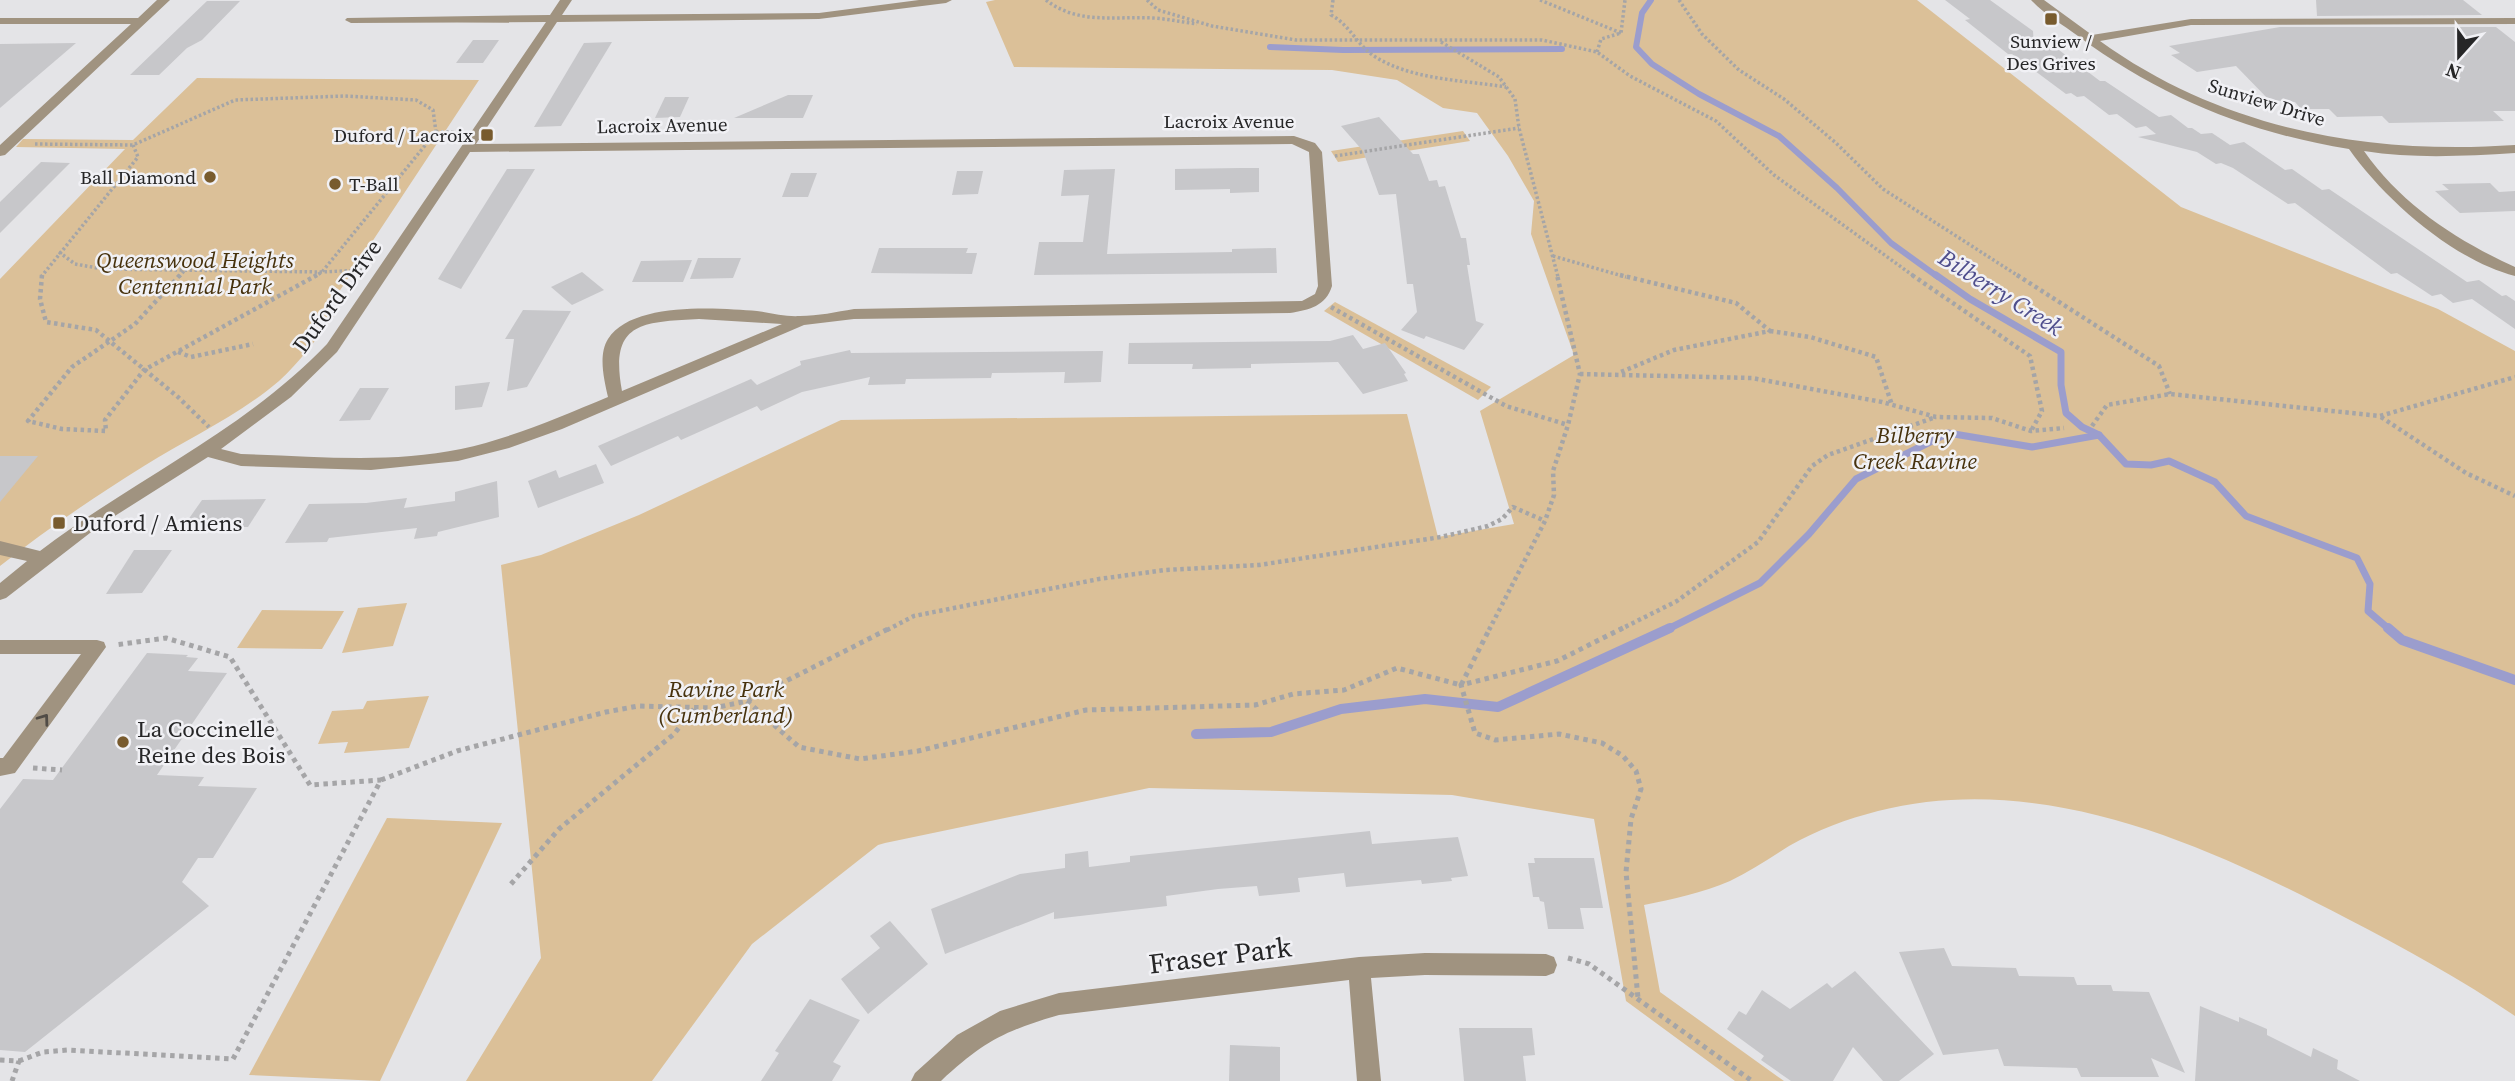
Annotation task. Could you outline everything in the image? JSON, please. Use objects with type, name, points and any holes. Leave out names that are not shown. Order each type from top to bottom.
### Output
[{"type":"street","points":[[3,146],[164,0]]},
{"type":"street","name":"Duford Drive","points":[[0,593],[42,558],[124,500],[225,439],[291,391],[313,370],[332,348],[566,0]]},
{"type":"street","points":[[351,20],[819,16],[946,0]]},
{"type":"street","name":"Sunview Drive","points":[[2037,0],[2142,74],[2205,104],[2278,128],[2354,146],[2392,151],[2457,154],[2515,149]]},
{"type":"street","points":[[764,17],[773,5]]},
{"type":"street","points":[[0,22],[143,21]]},
{"type":"street","points":[[2090,39],[2191,22],[2515,21]]},
{"type":"street","name":"Lacroix Avenue","points":[[468,148],[1285,140],[1310,146],[1317,158],[1325,286],[1318,300]]},
{"type":"street","points":[[2354,146],[2365,164],[2438,233],[2479,257],[2515,272]]},
{"type":"street","points":[[616,399],[611,370],[614,340],[622,330],[642,318],[757,315],[801,321],[867,314],[1290,308],[1307,306],[1318,300]]},
{"type":"street","points":[[207,451],[241,460],[371,464],[416,461],[503,444],[801,321]]},
{"type":"street","points":[[0,548],[42,558]]},
{"type":"street","points":[[0,648],[97,647]]},
{"type":"street","points":[[0,767],[8,767],[97,647]]},
{"type":"street","name":"Fraser Park","points":[[923,1081],[965,1043],[1008,1018],[1059,1004],[1359,968],[1425,964],[1546,965]]},
{"type":"street","points":[[1359,968],[1369,1081]]},
{"type":"path","points":[[1046,0],[1054,8],[1078,16],[1157,18],[1296,40],[1542,40],[1597,52],[1630,76],[1716,121],[1774,175],[1908,272],[2031,356],[2042,411],[2031,431]]},
{"type":"path","points":[[1147,0],[1158,10],[1212,26]]},
{"type":"path","points":[[1333,0],[1331,15],[1344,22],[1370,54],[1394,68],[1507,88]]},
{"type":"path","points":[[1540,0],[1621,33]]},
{"type":"path","points":[[1621,33],[1625,0]]},
{"type":"path","points":[[1679,0],[1702,34],[1739,70],[1784,99],[1836,143],[1883,189],[2159,366],[2170,394]]},
{"type":"path","points":[[1597,52],[1601,39],[1621,33]]},
{"type":"path","points":[[1441,42],[1499,77],[1515,99],[1519,128],[1580,373],[1568,425],[1553,471],[1554,495],[1545,522],[1461,685],[1475,733],[1495,740],[1559,734],[1602,743],[1623,757],[1636,771],[1641,789],[1631,819],[1626,872],[1638,998]]},
{"type":"path","points":[[3,146],[133,145],[235,100],[345,96],[416,100],[426,103],[433,110],[436,132],[322,272],[144,370],[105,420],[106,431],[62,429],[28,421],[72,367],[135,324],[184,271]]},
{"type":"path","points":[[1317,158],[1519,128]]},
{"type":"path","points":[[133,145],[138,157],[41,275],[40,299],[46,322],[96,330],[225,439]]},
{"type":"path","points":[[59,252],[75,264],[103,269],[322,272],[386,268]]},
{"type":"path","points":[[1553,256],[1649,283],[1736,303],[1770,331]]},
{"type":"path","points":[[1318,300],[1506,406],[1568,425]]},
{"type":"path","points":[[1617,374],[1674,350],[1770,331],[1810,337],[1876,357],[1892,405]]},
{"type":"path","points":[[177,352],[191,357],[253,344]]},
{"type":"path","points":[[1580,373],[1752,378],[1892,405],[1936,417],[1992,418],[2031,431],[2064,428]]},
{"type":"path","points":[[2092,426],[2107,405],[2170,394],[2380,416],[2515,377]]},
{"type":"path","points":[[2380,416],[2466,472],[2515,496]]},
{"type":"path","points":[[747,701],[799,747],[860,760],[918,751],[1086,710],[1255,705],[1293,694],[1344,690],[1397,668],[1461,685],[1558,661],[1677,601],[1758,542],[1812,466],[1828,455],[1936,417]]},
{"type":"path","points":[[97,647],[166,638],[230,657],[310,785],[380,780],[457,751],[606,712],[638,706],[714,708],[747,701],[914,616],[960,605],[1099,579],[1164,570],[1259,565],[1441,537],[1488,526],[1502,519],[1513,506],[1545,522]]},
{"type":"path","points":[[511,884],[559,829],[674,734],[694,708]]},
{"type":"path","points":[[0,1060],[19,1061],[43,1052],[68,1050],[233,1059],[380,780]]},
{"type":"path","points":[[1546,965],[1551,955],[1579,960],[1638,998],[1752,1081]]},
{"type":"path","points":[[12,1081],[19,1061]]},
{"type":"green space","name":"Bilberry Creek Ravine","points":[[1917,0],[2181,207],[2438,309],[2515,351],[2515,1016],[2411,952],[2368,929],[2292,890],[2179,841],[2120,821],[2061,807],[2000,800],[1939,801],[1878,811],[1844,821],[1800,840],[1730,881],[1677,898],[1644,905],[1660,992],[1784,1081],[1735,1081],[1626,1001],[1594,819],[1452,795],[1149,788],[878,845],[752,944],[652,1081],[466,1081],[541,958],[501,565],[541,555],[639,515],[841,420],[1407,414],[1438,537],[1514,524],[1480,411],[1574,355],[1531,234],[1534,201],[1508,156],[1477,113],[1443,108],[1397,80],[1332,70],[1014,67],[986,2]]},
{"type":"green space","name":"Queenswood Heights Centennial Park","points":[[197,78],[479,80],[325,313],[334,316],[287,374],[247,405],[89,502],[0,566],[0,279],[125,149],[16,147],[23,139],[133,140]]},
{"type":"green space","points":[[1463,131],[1470,141],[1338,162],[1331,151]]},
{"type":"green space","points":[[1335,302],[1491,387],[1478,400],[1324,311]]},
{"type":"green space","points":[[407,603],[393,646],[342,653],[358,608]]},
{"type":"green space","points":[[262,610],[344,611],[322,649],[237,648]]},
{"type":"green space","points":[[429,696],[409,748],[344,753],[348,742],[318,744],[332,711],[363,709],[367,701]]},
{"type":"green space","points":[[387,818],[502,823],[380,1081],[249,1075]]},
{"type":"building","points":[[1945,0],[1990,0],[2033,31],[2034,48],[2055,47],[2100,81],[2105,81],[2159,117],[2171,115],[2188,128],[2201,134],[2212,133],[2230,145],[2244,142],[2285,170],[2292,169],[2322,190],[2329,189],[2467,282],[2479,280],[2502,296],[2506,295],[2515,301],[2515,329],[2472,299],[2453,303],[2441,294],[2432,296],[2397,273],[2391,274],[2295,203],[2288,204],[2233,168],[2221,163],[2216,164],[2197,152],[2138,137],[2156,134],[2146,126],[2136,128],[2117,114],[2109,115],[2084,96],[2066,94],[2012,54],[2008,54],[1965,20],[1970,19]]},
{"type":"building","points":[[2316,0],[2463,0],[2482,15],[2317,16]]},
{"type":"building","points":[[207,1],[240,1],[202,40],[187,48],[159,75],[130,75]]},
{"type":"building","points":[[2280,27],[2496,27],[2515,42],[2515,111],[2493,111],[2504,121],[2389,123],[2382,116],[2337,117],[2329,109],[2301,109],[2295,102],[2269,100],[2236,66],[2197,72],[2171,55],[2180,53],[2169,46]]},
{"type":"building","points":[[473,40],[499,40],[483,63],[456,63]]},
{"type":"building","points":[[612,42],[561,126],[534,127],[584,43]]},
{"type":"building","points":[[76,43],[0,108],[0,44]]},
{"type":"building","points":[[788,95],[813,95],[803,118],[734,118]]},
{"type":"building","points":[[665,97],[689,97],[680,117],[655,118]]},
{"type":"building","points":[[1379,117],[1413,154],[1419,154],[1429,181],[1437,180],[1439,187],[1445,186],[1461,238],[1466,238],[1470,265],[1467,265],[1476,321],[1484,324],[1464,350],[1401,330],[1417,312],[1413,284],[1407,284],[1396,194],[1379,195],[1363,151],[1341,126]]},
{"type":"building","points":[[41,162],[70,163],[0,233],[0,202]]},
{"type":"building","points":[[1259,168],[1259,192],[1230,193],[1230,189],[1175,190],[1175,169]]},
{"type":"building","points":[[507,169],[535,169],[461,289],[438,279]]},
{"type":"building","points":[[1115,169],[1107,254],[1232,252],[1232,249],[1276,248],[1277,273],[1034,275],[1039,242],[1083,242],[1089,195],[1061,196],[1064,170]]},
{"type":"building","points":[[957,171],[983,171],[978,194],[952,195]]},
{"type":"building","points":[[791,173],[817,173],[808,197],[782,197]]},
{"type":"building","points":[[2490,183],[2499,192],[2515,191],[2515,211],[2460,213],[2435,191],[2449,190],[2442,184]]},
{"type":"building","points":[[879,248],[968,248],[966,253],[977,253],[972,274],[871,273]]},
{"type":"building","points":[[698,258],[741,258],[733,278],[690,279]]},
{"type":"building","points":[[692,260],[683,282],[632,282],[641,261]]},
{"type":"building","points":[[582,272],[604,290],[572,305],[551,287]]},
{"type":"building","points":[[523,310],[571,311],[527,387],[507,391],[514,339],[505,339]]},
{"type":"building","points":[[1353,335],[1363,349],[1385,343],[1406,373],[1404,374],[1408,381],[1363,394],[1338,362],[1251,364],[1251,368],[1192,369],[1193,364],[1128,364],[1129,343],[1330,341]]},
{"type":"building","points":[[850,350],[851,353],[1103,351],[1101,382],[1064,383],[1065,372],[992,373],[991,378],[906,379],[905,384],[868,385],[870,377],[802,392],[761,411],[757,406],[681,440],[678,436],[611,466],[598,446],[751,379],[757,385],[801,365],[800,361]]},
{"type":"building","points":[[490,382],[482,407],[455,410],[455,386]]},
{"type":"building","points":[[360,388],[389,388],[370,420],[339,421]]},
{"type":"building","points":[[0,456],[38,456],[0,502]]},
{"type":"building","points":[[596,464],[604,483],[538,508],[528,481],[556,470],[559,478]]},
{"type":"building","points":[[497,481],[499,517],[438,532],[437,536],[414,539],[417,528],[329,538],[327,542],[285,543],[309,504],[366,503],[407,498],[404,508],[455,501],[455,492]]},
{"type":"building","points":[[266,499],[248,527],[183,527],[202,500]]},
{"type":"building","points":[[134,550],[172,550],[142,593],[106,594]]},
{"type":"building","points":[[147,653],[188,655],[186,657],[198,658],[188,671],[227,673],[157,775],[204,777],[198,786],[257,788],[213,858],[198,858],[182,882],[209,906],[25,1052],[0,1050],[0,809],[23,779],[53,780]]},
{"type":"building","points":[[1370,831],[1372,844],[1458,837],[1468,876],[1451,878],[1452,881],[1422,884],[1421,880],[1346,887],[1344,873],[1298,878],[1300,892],[1259,896],[1257,886],[1218,889],[1166,896],[1167,906],[1054,919],[1054,912],[945,954],[931,909],[1020,874],[1065,868],[1065,854],[1088,851],[1089,867],[1130,862],[1130,856]]},
{"type":"building","points":[[1534,858],[1594,858],[1603,908],[1580,908],[1584,929],[1548,929],[1544,902],[1540,901],[1539,897],[1533,897],[1528,863],[1535,863]]},
{"type":"building","points":[[890,921],[928,964],[868,1014],[841,979],[880,948],[870,936]]},
{"type":"building","points":[[1944,948],[1952,966],[2016,968],[2019,976],[2074,977],[2077,985],[2111,985],[2113,991],[2149,992],[2185,1073],[2151,1058],[2159,1077],[2081,1077],[2077,1068],[2004,1066],[1998,1049],[1943,1055],[1899,952]]},
{"type":"building","points":[[1855,971],[1934,1054],[1899,1081],[1883,1081],[1853,1047],[1833,1081],[1791,1081],[1761,1060],[1764,1056],[1727,1029],[1739,1011],[1746,1015],[1762,990],[1790,1009],[1827,983],[1832,988]]},
{"type":"building","points":[[810,999],[860,1020],[833,1062],[841,1066],[832,1081],[761,1081],[779,1053],[775,1051]]},
{"type":"building","points":[[2200,1006],[2239,1022],[2239,1017],[2267,1029],[2267,1035],[2311,1057],[2313,1048],[2338,1060],[2337,1069],[2360,1081],[2195,1081]]},
{"type":"building","points":[[1459,1028],[1532,1028],[1535,1055],[1523,1056],[1526,1081],[1464,1081]]},
{"type":"building","points":[[1230,1045],[1280,1047],[1280,1081],[1229,1081]]},
{"type":"waterway","name":"Bilberry Creek","points":[[1651,0],[1642,13],[1636,47],[1652,64],[1699,94],[1779,136],[1837,188],[1891,243],[1938,277]]},
{"type":"waterway","points":[[1270,47],[1343,50],[1562,49]]},
{"type":"waterway","name":"Bilberry Creek","points":[[1936,275],[1970,299],[2061,352],[2061,385],[2066,413],[2082,427],[2099,435]]},
{"type":"waterway","points":[[1670,628],[1760,583],[1809,534],[1856,479],[1948,433],[2032,447],[2099,435]]},
{"type":"waterway","name":"Bilberry Creek","points":[[2099,435],[2126,464],[2151,465],[2169,461],[2215,482],[2246,516],[2357,558],[2370,584],[2368,611],[2390,630]]},
{"type":"waterway","points":[[1196,734],[1271,732],[1341,709],[1425,699],[1498,707],[1670,628]]},
{"type":"waterway","points":[[1666,630],[1670,628]]},
{"type":"waterway","name":"Bilberry Creek","points":[[2388,628],[2402,640],[2515,680]]},
{"type":"place","name":"Sunview / Des Grives","points":[[2051,19]]},
{"type":"place","name":"Duford / Lacroix","points":[[487,135]]},
{"type":"place","name":"Ball Diamond","points":[[210,177]]},
{"type":"place","name":"T-Ball","points":[[335,184]]},
{"type":"place","name":"Duford / Amiens","points":[[59,523]]},
{"type":"place","name":"La Coccinelle Reine des Bois","points":[[123,742]]},
{"type":"park label","name":"Ravine Park (Cumberland)","points":[[726,702]]}]
